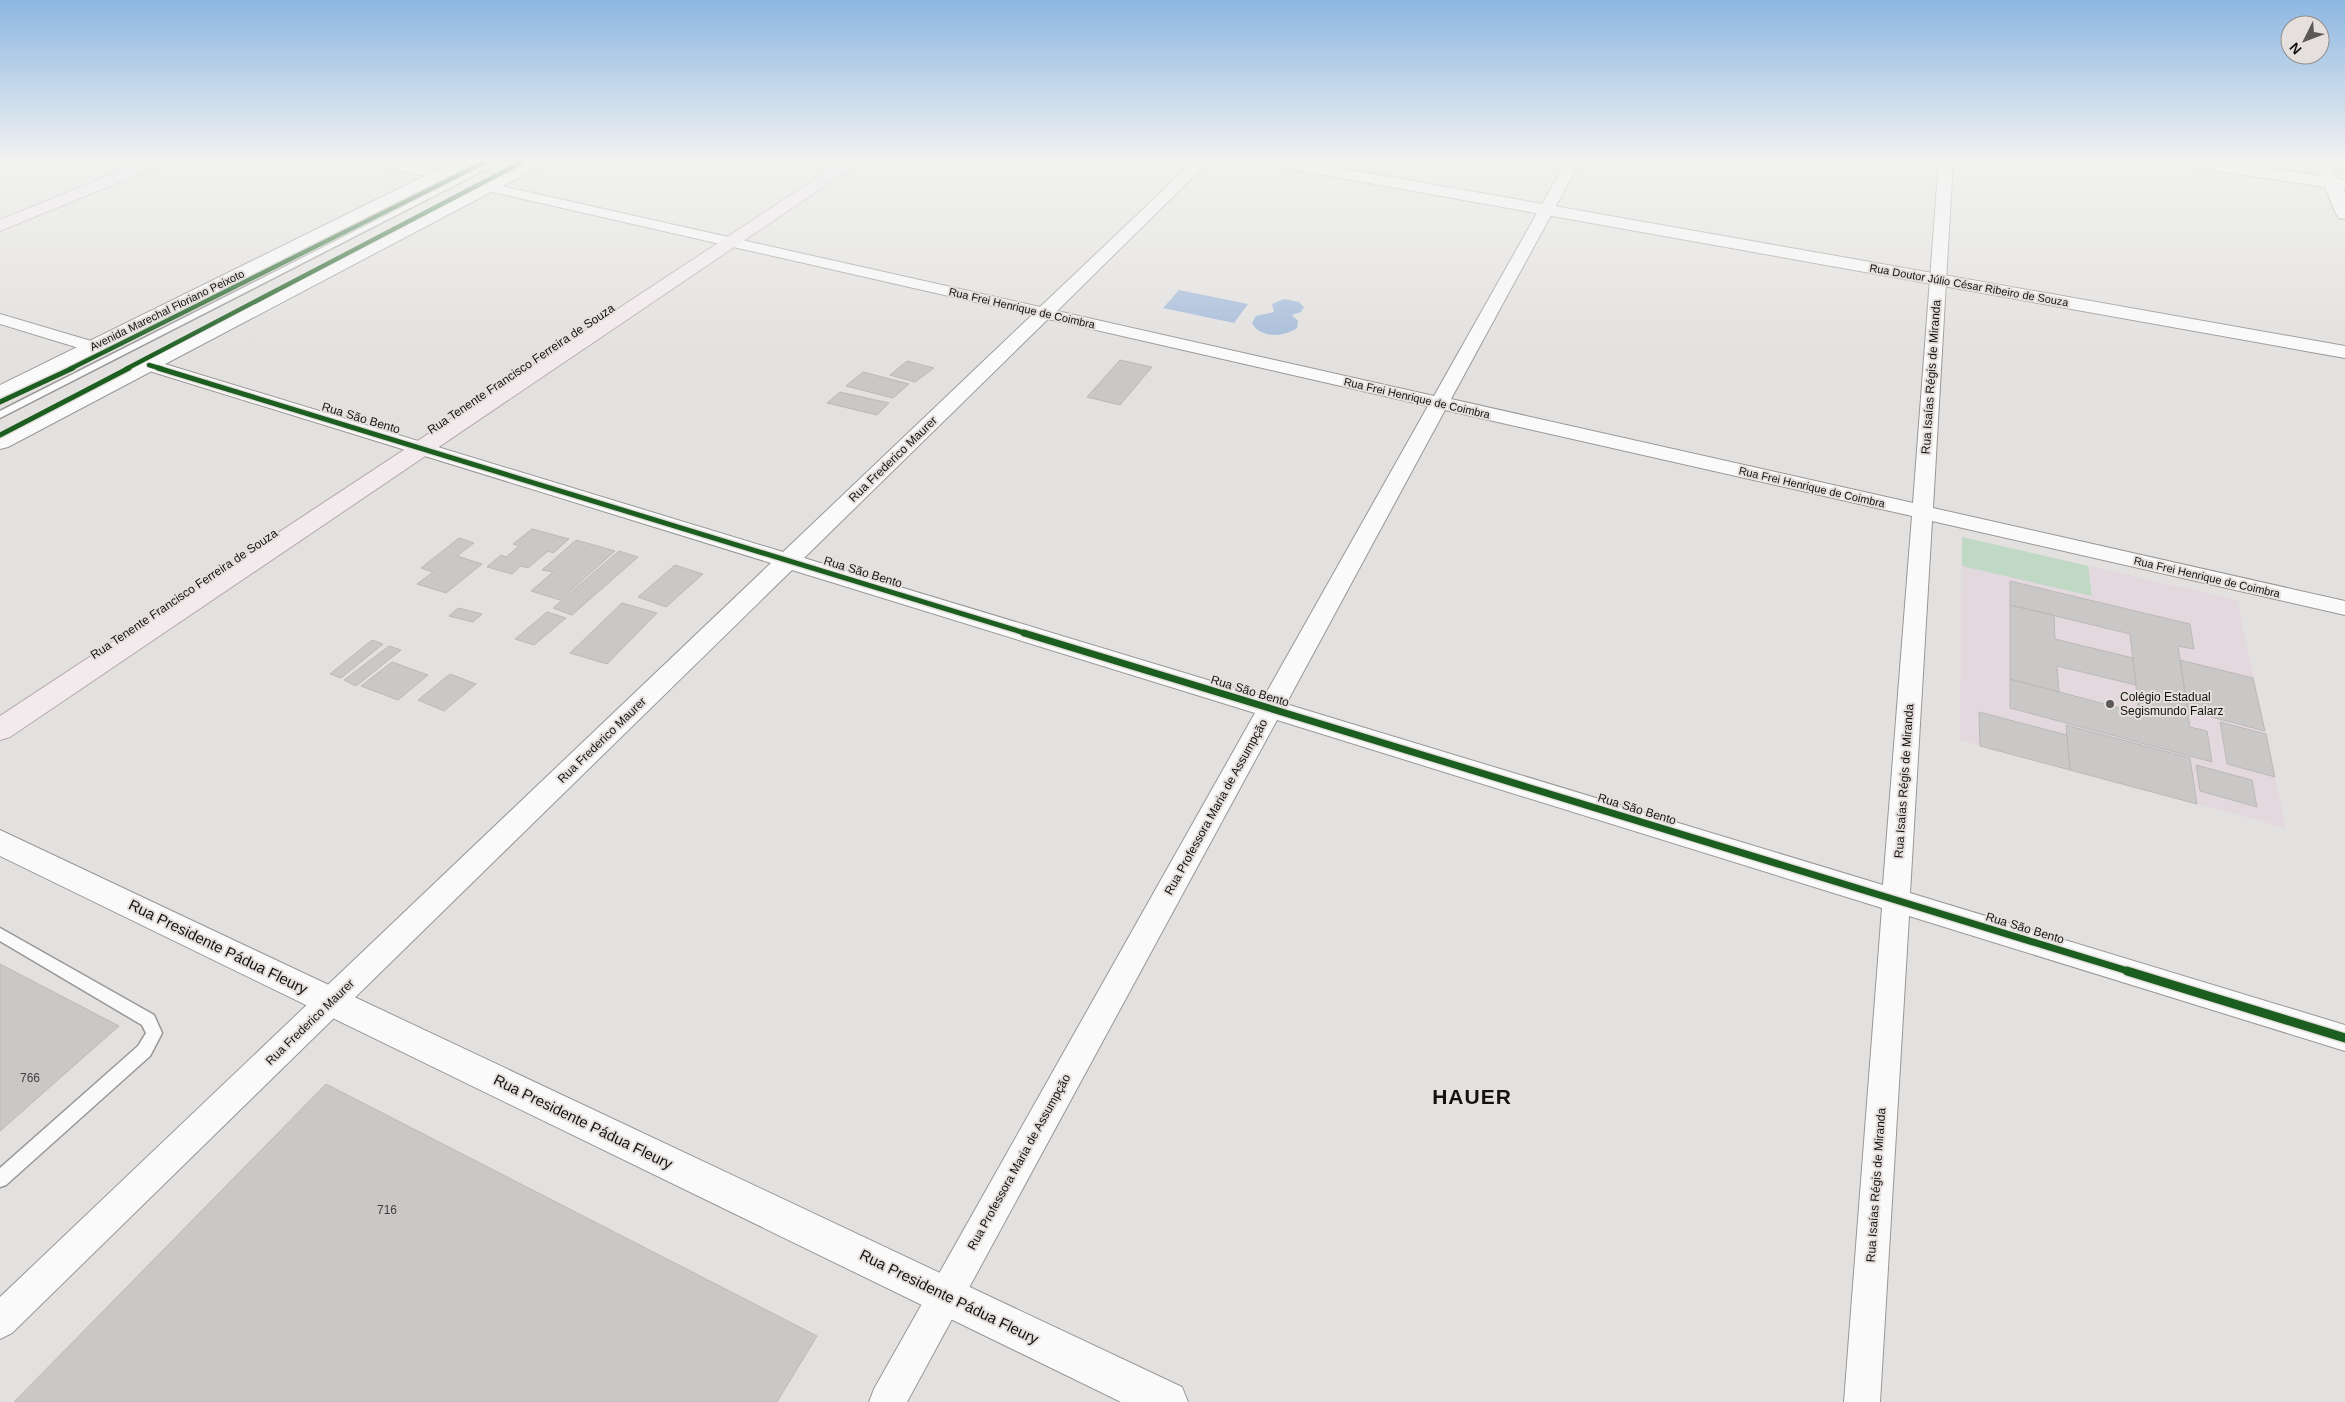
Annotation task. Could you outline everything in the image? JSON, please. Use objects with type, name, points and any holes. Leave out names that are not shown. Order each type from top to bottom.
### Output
[{"type":"main road","name":"Rua Tenente Francisco Ferreira de Souza","points":[[0,730],[757,225]]},
{"type":"street","name":"Avenida Marechal Floriano Peixoto","points":[[0,393],[337,225]]},
{"type":"street","points":[[0,442],[414,225]]},
{"type":"street","name":"Rua Frei Henrique de Coimbra","points":[[658,225],[2345,608]]},
{"type":"street","name":"Rua Frederico Maurer","points":[[0,1321],[1135,225]]},
{"type":"street","name":"Rua Professora Maria de Assumpção","points":[[887,1402],[1537,225]]},
{"type":"street","name":"Rua Doutor Júlio César Ribeiro de Souza","points":[[1632,225],[2345,352]]},
{"type":"street","name":"Rua Isaías Régis de Miranda","points":[[1862,1402],[1942,225]]},
{"type":"street","points":[[0,319],[92,347]]},
{"type":"street","name":"Rua São Bento","points":[[149,364],[2345,1038]]},
{"type":"street","name":"Rua Presidente Pádua Fleury","points":[[0,842],[1167,1402]]},
{"type":"lane","points":[[0,415],[372,225]]},
{"type":"lane","points":[[0,934],[148,1020],[154,1033],[144,1051],[0,1179]]},
{"type":"shaded area","name":"Colégio Estadual Segismundo Falarz","points":[[1962,537],[2237,600],[2286,828],[1960,740]]},
{"type":"green space","points":[[1962,537],[2088,566],[2092,596],[1962,566]]},
{"type":"water","points":[[1179,290],[1248,304],[1234,323],[1163,308]]},
{"type":"water","points":[[1284,299],[1299,302],[1304,307],[1301,312],[1292,315],[1298,321],[1297,328],[1280,335],[1273,335],[1261,332],[1256,328],[1252,323],[1256,316],[1274,312],[1272,304]]},
{"type":"building","points":[[1120,360],[1152,367],[1120,405],[1087,397]]},
{"type":"building","points":[[907,361],[934,368],[915,382],[890,375]]},
{"type":"building","points":[[863,372],[909,384],[893,398],[846,386]]},
{"type":"building","points":[[840,392],[889,403],[877,415],[827,403]]},
{"type":"building","points":[[532,529],[569,539],[553,553],[548,551],[528,568],[521,566],[512,574],[487,567],[501,555],[506,557],[519,546],[513,544]]},
{"type":"building","points":[[459,538],[474,543],[457,556],[482,564],[446,593],[417,584],[433,572],[421,568]]},
{"type":"building","points":[[576,540],[615,551],[560,600],[531,591],[553,572],[542,570]]},
{"type":"building","points":[[619,551],[638,557],[572,615],[553,608]]},
{"type":"building","points":[[675,565],[703,574],[666,607],[638,597]]},
{"type":"building","points":[[2010,581],[2190,624],[2194,649],[2178,646],[2190,727],[2207,731],[2212,762],[2010,708],[2010,679],[2139,713],[2130,634],[2010,605]]},
{"type":"building","points":[[622,603],[657,613],[607,664],[570,653]]},
{"type":"building","points":[[2010,605],[2054,615],[2055,639],[2133,658],[2136,685],[2057,666],[2059,692],[2010,679]]},
{"type":"building","points":[[458,608],[482,614],[473,622],[449,616]]},
{"type":"building","points":[[547,612],[566,618],[534,645],[515,639]]},
{"type":"building","points":[[372,640],[383,644],[341,678],[330,674]]},
{"type":"building","points":[[389,646],[401,650],[356,686],[344,680]]},
{"type":"building","points":[[2180,660],[2253,678],[2265,731],[2188,711]]},
{"type":"building","points":[[392,662],[428,675],[398,700],[361,686]]},
{"type":"building","points":[[450,674],[476,684],[444,711],[418,700]]},
{"type":"building","points":[[1979,712],[2067,735],[2070,770],[1980,746]]},
{"type":"building","points":[[2220,722],[2266,734],[2275,777],[2227,764]]},
{"type":"building","points":[[2066,725],[2190,758],[2197,804],[2070,770]]},
{"type":"building","points":[[2196,765],[2252,780],[2257,807],[2200,791]]},
{"type":"building","points":[[0,964],[119,1026],[0,1131]]},
{"type":"building","points":[[326,1084],[817,1336],[777,1402],[14,1402]]},
{"type":"cycle path","points":[[0,402],[127,342],[359,225]]},
{"type":"cycle path","points":[[0,435],[401,225]]},
{"type":"cycle path","points":[[149,365],[2345,1038]]},
{"type":"place","name":"Colégio Estadual Segismundo Falarz","points":[[2110,704]]},
{"type":"district","name":"HAUER","points":[[1472,1097]]}]
